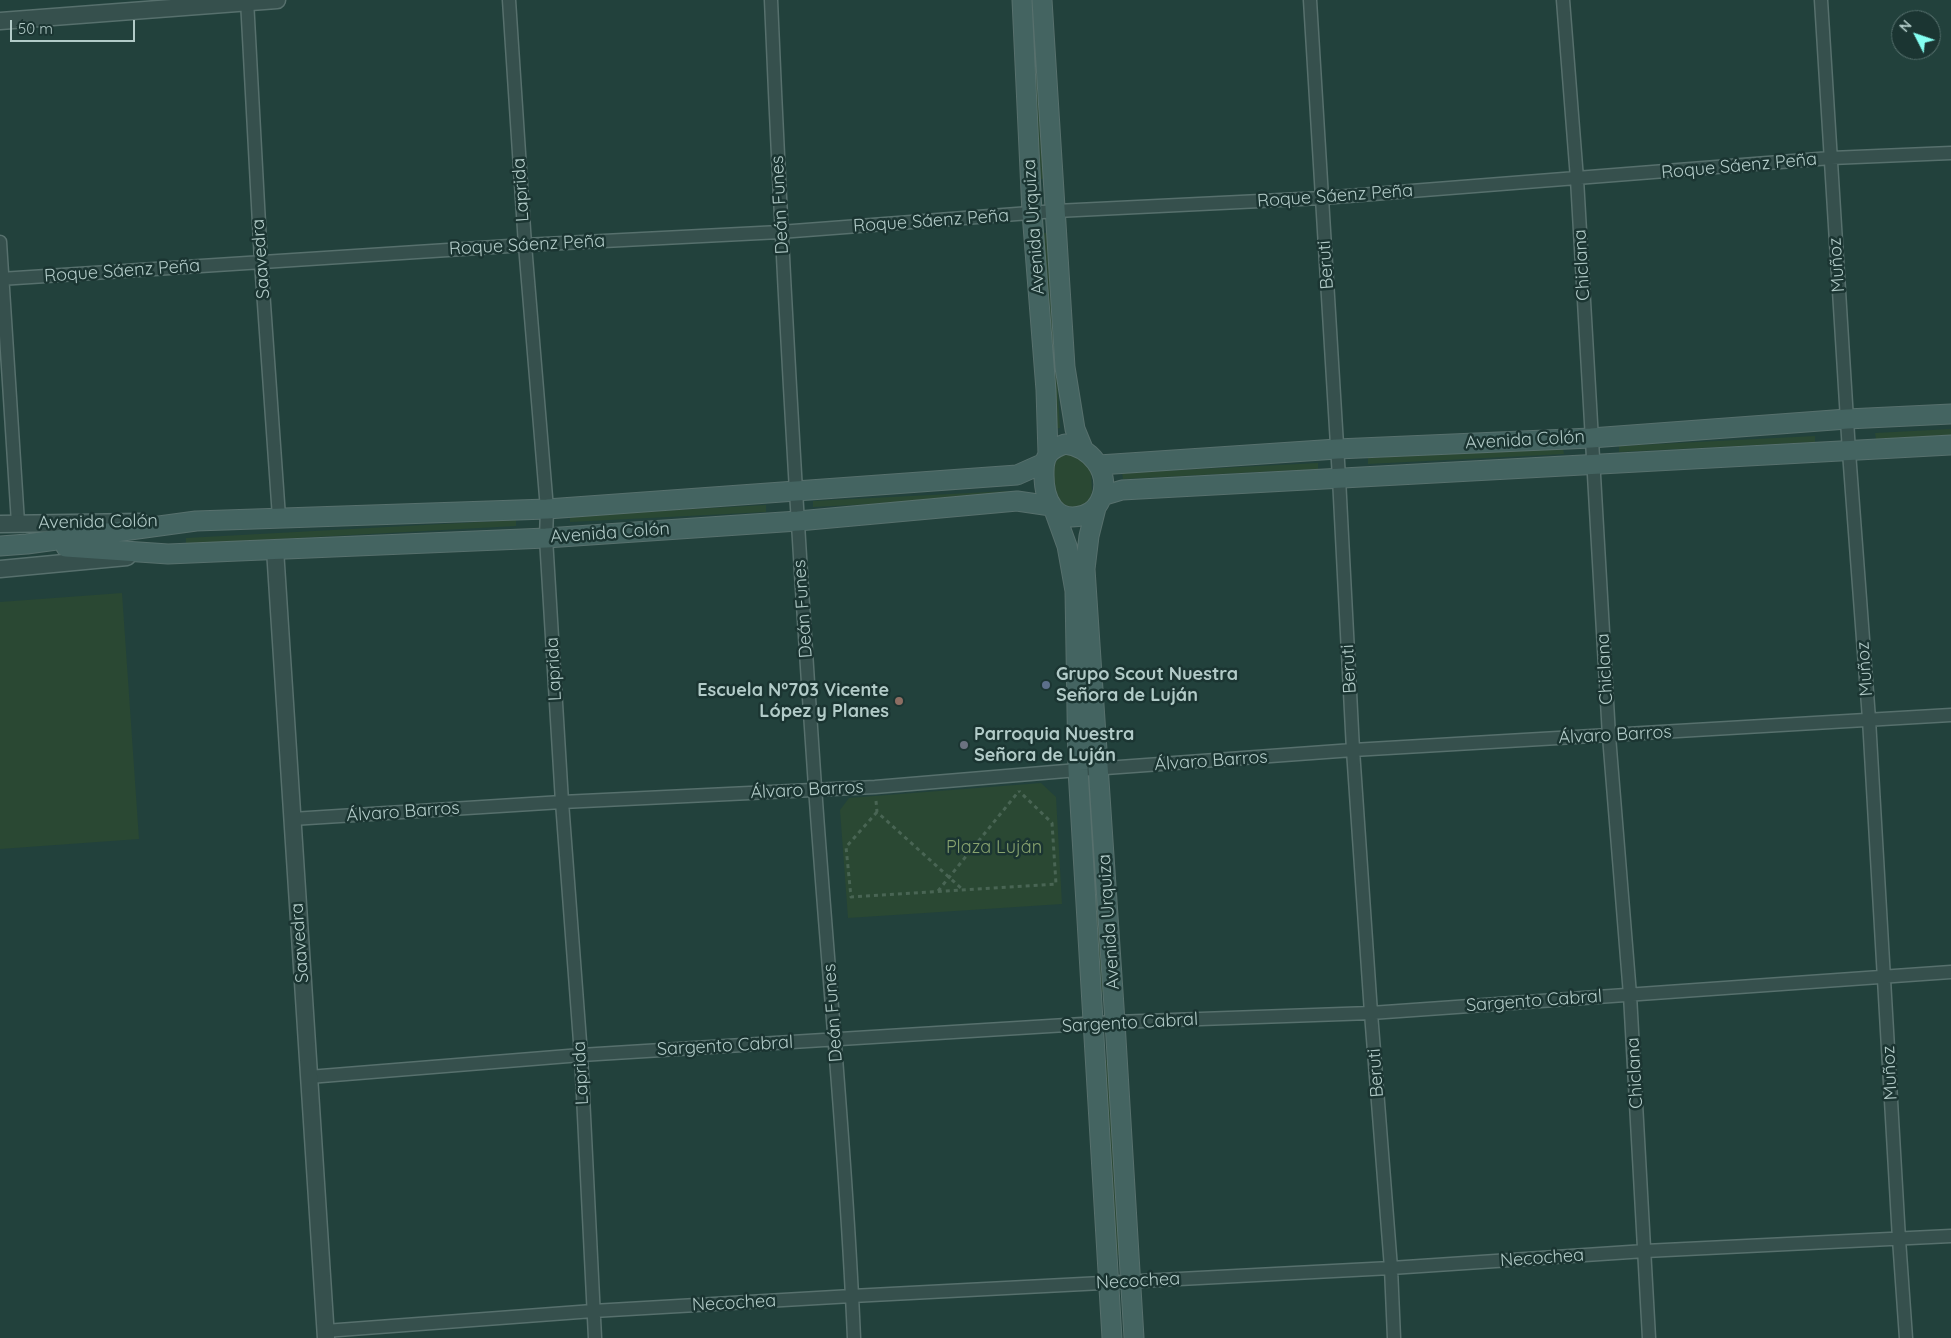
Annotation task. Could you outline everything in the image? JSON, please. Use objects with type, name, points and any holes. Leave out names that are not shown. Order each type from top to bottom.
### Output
[{"type":"main road","name":"Avenida Urquiza","points":[[1022,0],[1032,213],[1046,390],[1046,459]]},
{"type":"main road","name":"Avenida Urquiza","points":[[1042,0],[1065,367],[1075,429],[1084,451]]},
{"type":"main road","name":"Avenida Colón","points":[[1100,465],[1337,449],[1592,438],[1847,419],[1951,414]]},
{"type":"main road","points":[[1065,444],[1076,445],[1084,451],[1100,465],[1104,481],[1099,502],[1087,514],[1075,518],[1065,517],[1052,508],[1045,492],[1046,459],[1055,447],[1065,444]]},
{"type":"main road","name":"Avenida Colón","points":[[1099,502],[1122,490],[1951,446]]},
{"type":"main road","name":"Avenida Colón","points":[[0,546],[196,521],[547,509],[1017,475],[1046,459]]},
{"type":"main road","name":"Avenida Colón","points":[[27,544],[168,554],[546,538],[798,521],[1017,501],[1052,508]]},
{"type":"main road","name":"Avenida Urquiza","points":[[1099,502],[1089,536],[1085,569],[1134,1338]]},
{"type":"main road","name":"Avenida Urquiza","points":[[1052,508],[1068,546],[1075,591],[1078,770],[1112,1338]]},
{"type":"street","points":[[0,21],[277,0]]},
{"type":"street","name":"Laprida","points":[[508,0],[525,245],[547,509],[546,538],[562,802],[581,1055],[595,1338]]},
{"type":"street","name":"Deán Funes","points":[[771,0],[780,232],[796,490],[815,790],[836,1040],[854,1338]]},
{"type":"street","name":"Beruti","points":[[1310,0],[1339,478],[1353,750],[1391,1268],[1394,1338]]},
{"type":"street","name":"Chiclana","points":[[1563,0],[1577,179],[1609,736],[1630,994],[1649,1338]]},
{"type":"street","name":"Muñoz","points":[[1821,0],[1849,452],[1869,719],[1906,1338]]},
{"type":"street","name":"Saavedra","points":[[247,1],[260,261],[280,517]]},
{"type":"street","name":"Roque Sáenz Peña","points":[[1,279],[525,245],[780,232],[1032,213],[1322,198],[1831,158],[1951,153]]},
{"type":"street","points":[[0,242],[18,523]]},
{"type":"street","name":"Avenida Colón","points":[[0,524],[196,521]]},
{"type":"street","name":"Saavedra","points":[[276,548],[325,1335]]},
{"type":"street","name":"Avenida Colón","points":[[0,569],[168,554]]},
{"type":"street","name":"Álvaro Barros","points":[[292,818],[562,802],[875,787],[1018,774],[1353,750],[1951,715]]},
{"type":"street","name":"Sargento Cabral","points":[[309,1077],[581,1055],[1115,1022],[1371,1013],[1951,972]]},
{"type":"street","name":"Necochea","points":[[325,1335],[593,1311],[1391,1268],[1645,1251],[1951,1236]]},
{"type":"path","points":[[938,892],[1019,791],[1018,774]]},
{"type":"path","points":[[875,787],[877,812],[962,890]]},
{"type":"path","points":[[877,812],[846,846],[851,897],[1056,884],[1052,822],[1019,791]]},
{"type":"green space","points":[[1031,0],[1036,0],[1046,179],[1041,179]]},
{"type":"green space","points":[[1043,233],[1049,233],[1060,428],[1054,429]]},
{"type":"green space","points":[[1951,429],[1951,435],[1876,439],[1875,433]]},
{"type":"green space","points":[[1815,436],[1815,442],[1619,452],[1619,446]]},
{"type":"green space","points":[[1563,448],[1564,454],[1368,464],[1368,458]]},
{"type":"green space","points":[[1078,454],[1091,469],[1092,492],[1090,499],[1084,506],[1069,509],[1061,503],[1055,494],[1053,471],[1060,457]]},
{"type":"green space","points":[[1318,463],[1318,469],[1123,479],[1122,473]]},
{"type":"green space","points":[[1009,491],[1009,497],[813,507],[813,501]]},
{"type":"green space","points":[[766,505],[766,512],[570,522],[570,516]]},
{"type":"green space","points":[[516,520],[516,526],[186,544],[186,538]]},
{"type":"green space","points":[[122,593],[139,839],[0,849],[0,602]]},
{"type":"green space","name":"Plaza Luján","points":[[1041,783],[1056,797],[1062,904],[848,918],[840,810],[849,798]]},
{"type":"green space","points":[[1087,797],[1092,797],[1103,992],[1098,993]]},
{"type":"green space","points":[[1111,1059],[1122,1255],[1116,1255],[1105,1060]]},
{"type":"place","name":"Grupo Scout Nuestra Señora de Luján","points":[[1046,685]]},
{"type":"place","name":"Escuela N°703 Vicente López y Planes","points":[[899,701]]},
{"type":"place","name":"Parroquia Nuestra Señora de Luján","points":[[964,745]]}]
